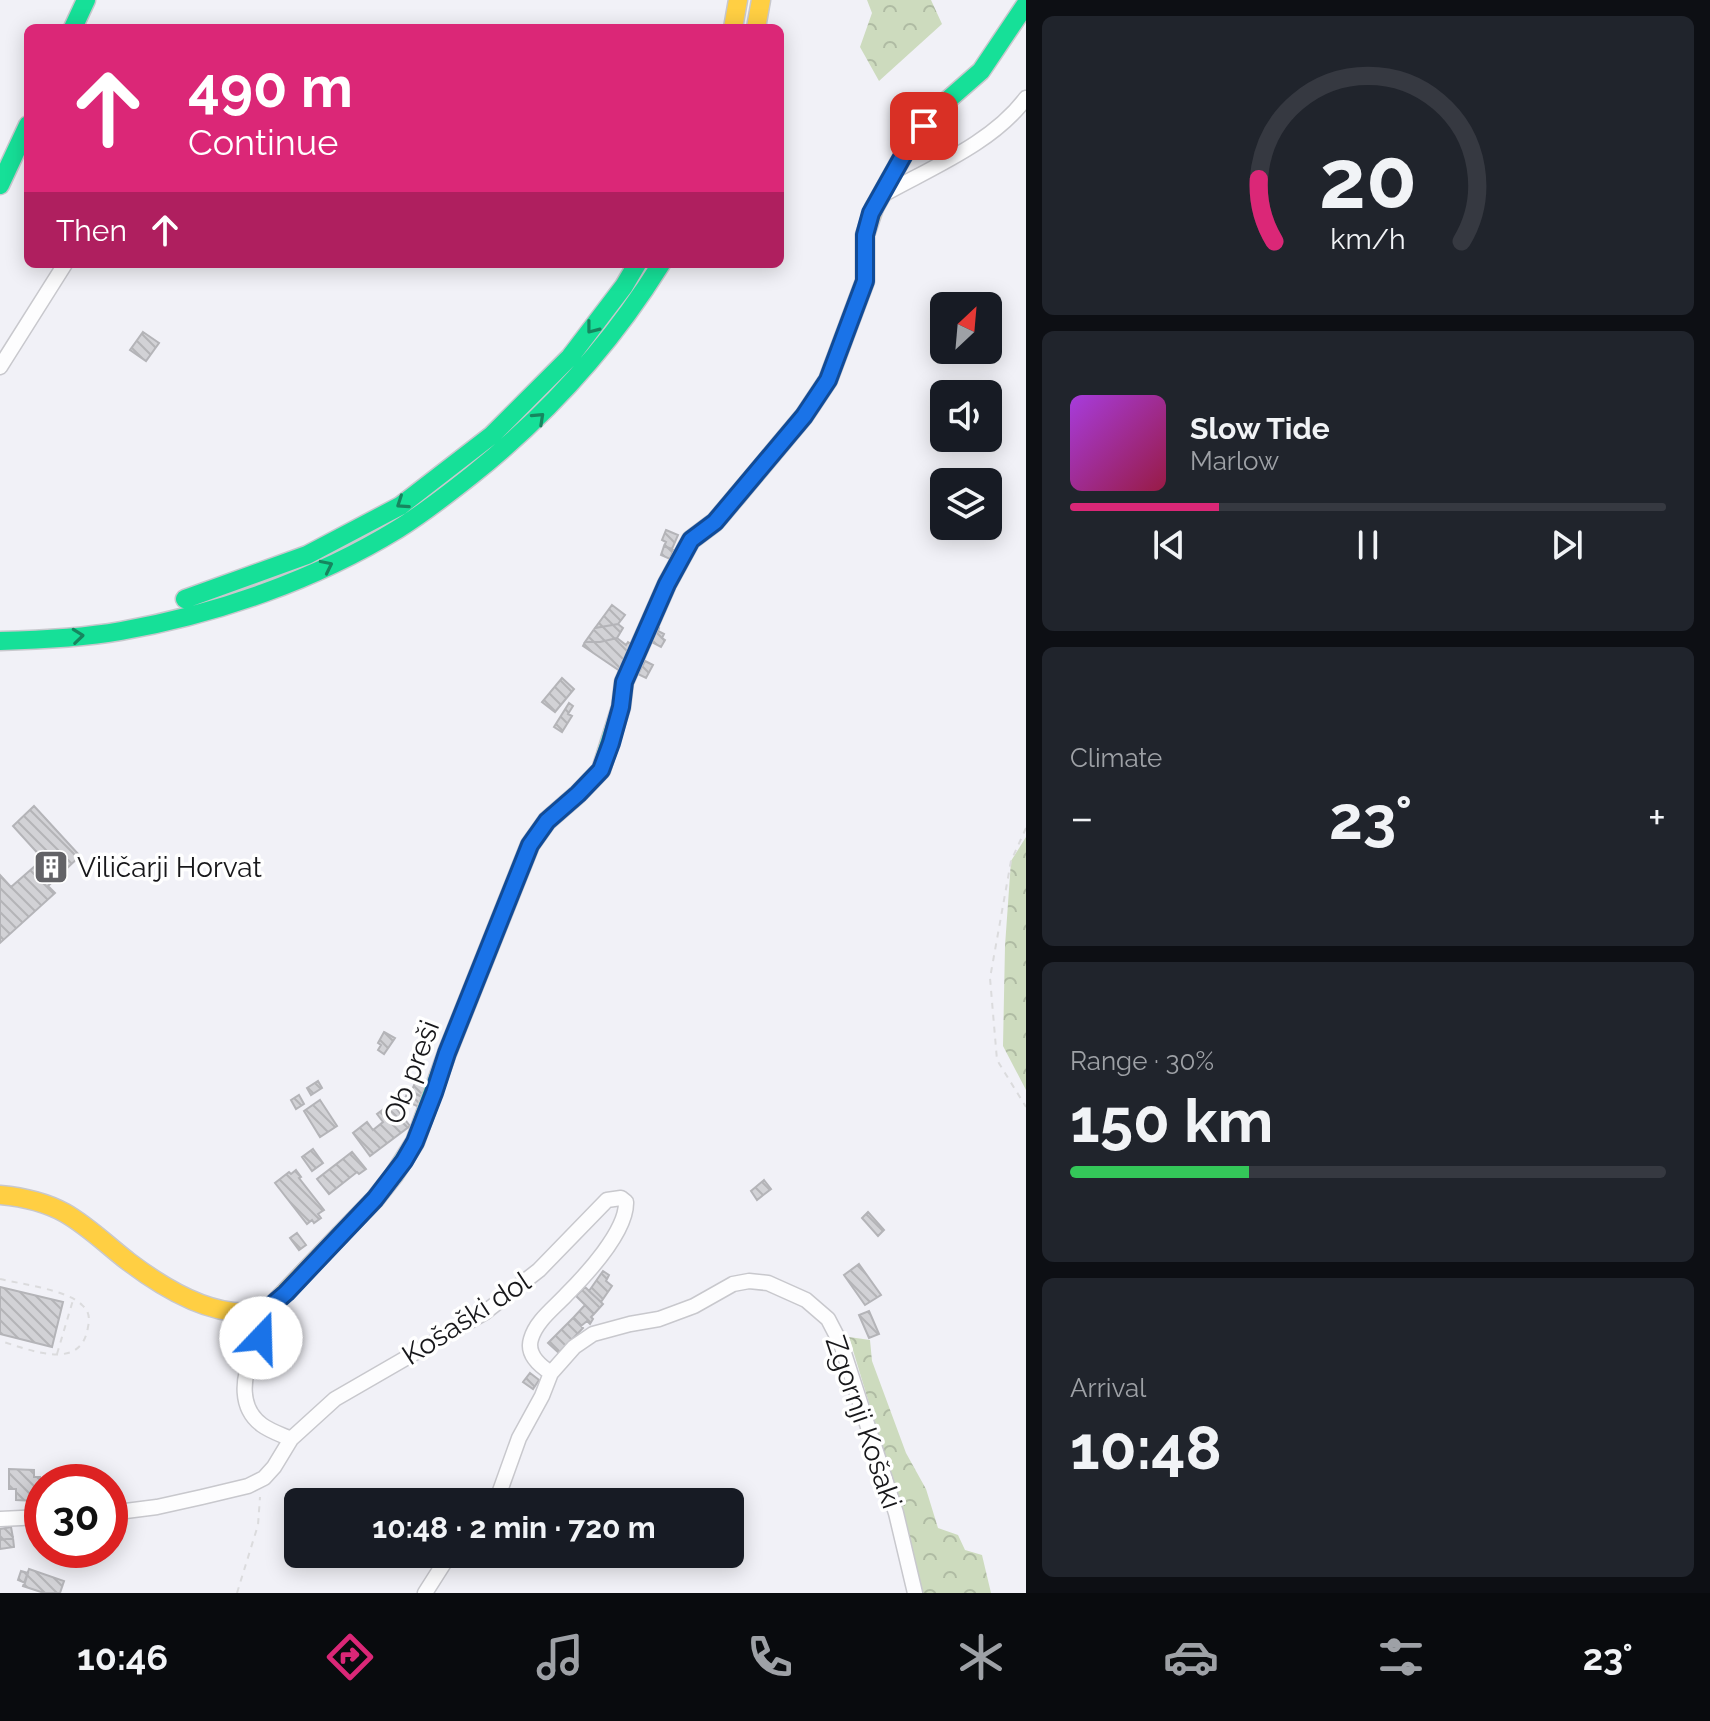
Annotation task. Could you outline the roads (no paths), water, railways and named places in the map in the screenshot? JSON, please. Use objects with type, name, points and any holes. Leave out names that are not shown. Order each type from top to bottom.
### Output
[{"type":"main road","points":[[75,24],[86,0]]},
{"type":"main road","points":[[734,24],[738,0]]},
{"type":"main road","points":[[757,24],[761,0]]},
{"type":"main road","name":"Ob preši","points":[[264,1312],[375,1199],[415,1142],[530,845],[547,821],[601,770],[621,707],[624,682],[667,584],[691,540],[715,522],[804,416],[828,380],[865,281],[865,235],[878,198],[908,147],[941,106],[981,71],[1026,4]]},
{"type":"main road","points":[[0,185],[24,134]]},
{"type":"main road","points":[[163,604],[190,598],[307,555],[400,506],[492,435],[570,357],[635,268]]},
{"type":"main road","points":[[0,641],[119,631],[193,615],[254,596],[321,569],[390,534],[504,451],[555,403],[617,329],[658,268]]},
{"type":"main road","points":[[80,619],[108,615]]},
{"type":"main road","points":[[0,624],[37,622]]},
{"type":"main road","points":[[0,1195],[32,1200],[66,1214],[140,1270],[190,1298],[217,1309],[243,1314],[264,1312]]},
{"type":"street","points":[[878,198],[986,138],[1016,112],[1026,98]]},
{"type":"street","points":[[0,367],[62,268]]},
{"type":"street","name":"Košaški dol","points":[[128,1511],[202,1497],[261,1480],[274,1467],[291,1439],[335,1399],[484,1313],[539,1270],[607,1200],[621,1198],[626,1202],[626,1212],[618,1230],[576,1285],[540,1322],[530,1341],[531,1355],[551,1373]]},
{"type":"street","name":"Zgornji Košaki","points":[[501,1488],[519,1438],[551,1373],[574,1347],[593,1334],[659,1319],[694,1306],[733,1284],[749,1281],[768,1283],[806,1300],[828,1319],[841,1344],[896,1513],[915,1593]]},
{"type":"street","points":[[264,1312],[265,1325],[247,1372],[245,1400],[251,1414],[262,1425],[291,1439]]},
{"type":"street","points":[[0,1519],[24,1518]]},
{"type":"street","points":[[425,1593],[441,1568]]},
{"type":"place","name":"Viličarji Horvat","points":[[51,867]]}]
